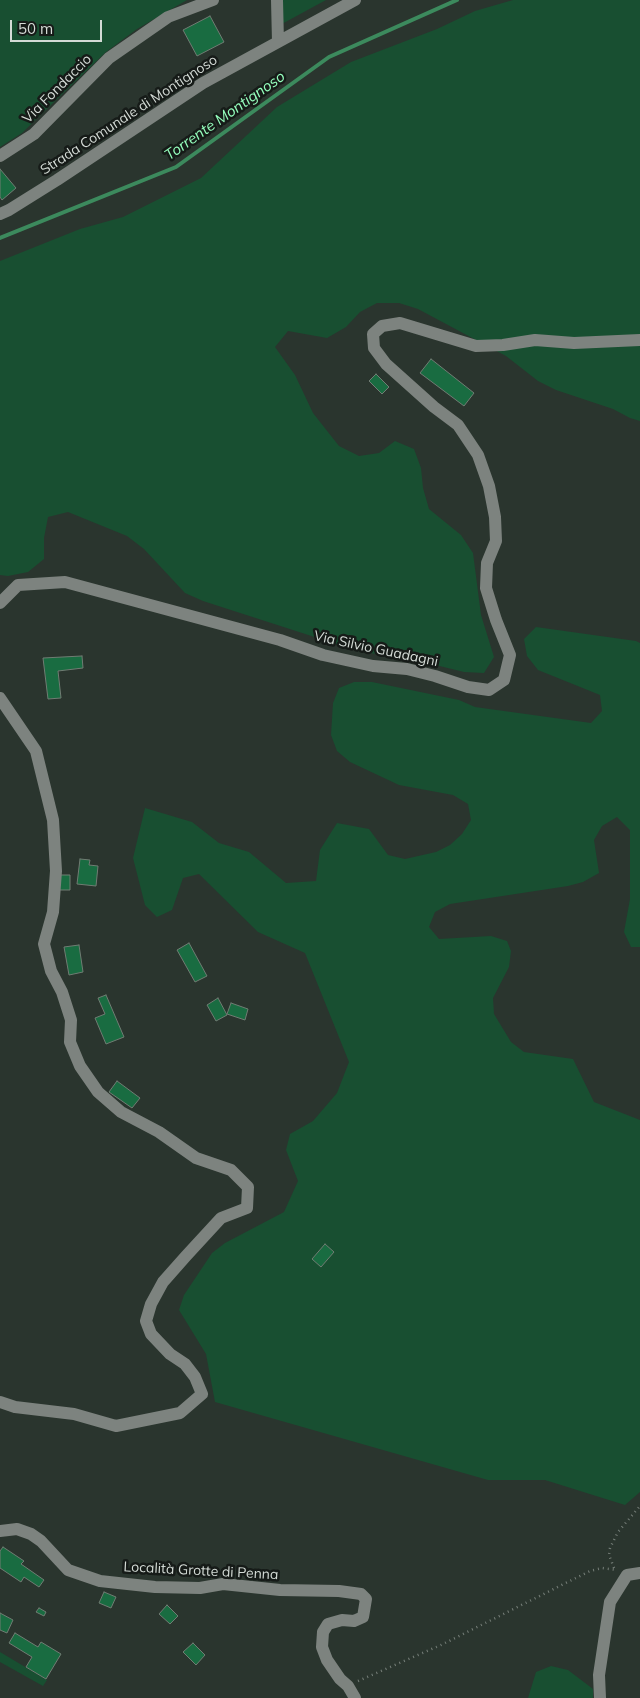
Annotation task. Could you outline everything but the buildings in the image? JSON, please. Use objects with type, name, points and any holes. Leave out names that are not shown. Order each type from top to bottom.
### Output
[{"type":"street","name":"Via Fondaccio","points":[[0,156],[34,134],[110,58],[168,17],[213,0]]},
{"type":"street","points":[[277,0],[278,42]]},
{"type":"street","name":"Strada Comunale di Montignoso","points":[[0,214],[65,175],[203,83],[355,0]]},
{"type":"street","name":"Via Silvio Guadagni","points":[[0,603],[18,586],[65,582],[280,640],[322,655],[373,666],[407,669],[435,676],[468,688],[489,690],[504,680],[510,655],[486,588],[487,563],[496,541],[495,517],[489,486],[478,455],[458,425],[434,407],[386,364],[374,348],[373,334],[382,326],[400,323],[476,346],[503,345],[535,340],[574,344],[640,340]]},
{"type":"street","points":[[0,698],[36,751],[53,820],[56,871],[53,912],[44,944],[51,971],[62,992],[70,1020],[70,1042],[80,1066],[98,1092],[121,1112],[159,1132],[196,1158],[231,1170],[248,1187],[246,1208],[221,1218],[186,1256],[163,1282],[151,1304],[146,1320],[151,1334],[170,1354],[185,1364],[195,1376],[202,1394],[180,1413],[116,1426],[74,1414],[15,1407],[0,1402]]},
{"type":"street","name":"Località Grotte di Penna","points":[[0,1531],[17,1529],[31,1534],[42,1541],[68,1570],[100,1581],[155,1587],[200,1588],[223,1584],[280,1590],[339,1591],[361,1594],[366,1598],[363,1617],[328,1624],[323,1632],[322,1647],[327,1660],[340,1679],[348,1686],[354,1698]]},
{"type":"street","points":[[600,1698],[599,1675],[610,1602],[634,1574]]},
{"type":"path","points":[[614,1569],[609,1555],[610,1548],[618,1532],[640,1506]]},
{"type":"path","points":[[348,1686],[441,1645],[590,1571],[602,1568],[634,1574]]},
{"type":"green space","points":[[0,0],[187,0],[137,29],[106,52],[22,133],[0,147]]},
{"type":"green space","points":[[283,0],[326,0],[280,25]]},
{"type":"green space","points":[[513,0],[640,0],[640,421],[613,409],[556,390],[538,381],[506,356],[418,309],[399,303],[377,303],[360,312],[346,327],[327,338],[288,331],[275,347],[295,375],[313,413],[339,446],[359,456],[379,453],[395,441],[414,449],[421,468],[423,488],[429,509],[461,535],[473,553],[481,615],[494,657],[484,673],[464,672],[403,657],[361,652],[203,601],[185,593],[144,549],[127,536],[68,512],[48,517],[44,538],[44,559],[28,572],[8,576],[0,575],[0,261],[80,229],[123,217],[201,178],[277,107],[351,62],[437,29],[475,11]]},
{"type":"green space","points":[[536,627],[640,643],[640,947],[631,947],[624,932],[630,899],[630,830],[617,817],[602,826],[594,840],[599,873],[583,882],[568,886],[450,904],[435,912],[429,927],[439,939],[491,936],[507,941],[511,951],[509,967],[493,998],[494,1014],[511,1042],[524,1052],[573,1059],[594,1102],[640,1120],[640,1492],[625,1505],[545,1480],[488,1480],[215,1402],[206,1354],[179,1310],[184,1295],[212,1253],[225,1243],[284,1212],[298,1181],[286,1150],[290,1134],[313,1121],[337,1093],[349,1062],[305,953],[258,932],[199,874],[183,878],[172,910],[157,917],[145,905],[133,858],[145,808],[192,822],[219,843],[249,852],[286,883],[316,881],[320,850],[337,823],[369,829],[388,855],[405,859],[436,852],[450,845],[462,834],[471,820],[468,804],[453,795],[399,785],[350,762],[337,751],[331,735],[333,703],[339,688],[354,682],[372,682],[459,700],[475,707],[591,723],[602,711],[600,695],[538,670],[527,656],[524,639]]},
{"type":"green space","points":[[0,1652],[47,1680],[43,1686],[0,1662]]},
{"type":"green space","points":[[551,1666],[568,1670],[593,1689],[593,1698],[528,1698],[536,1672]]},
{"type":"waterway","name":"Torrente Montignoso","points":[[0,238],[176,167],[329,57],[457,0]]}]
